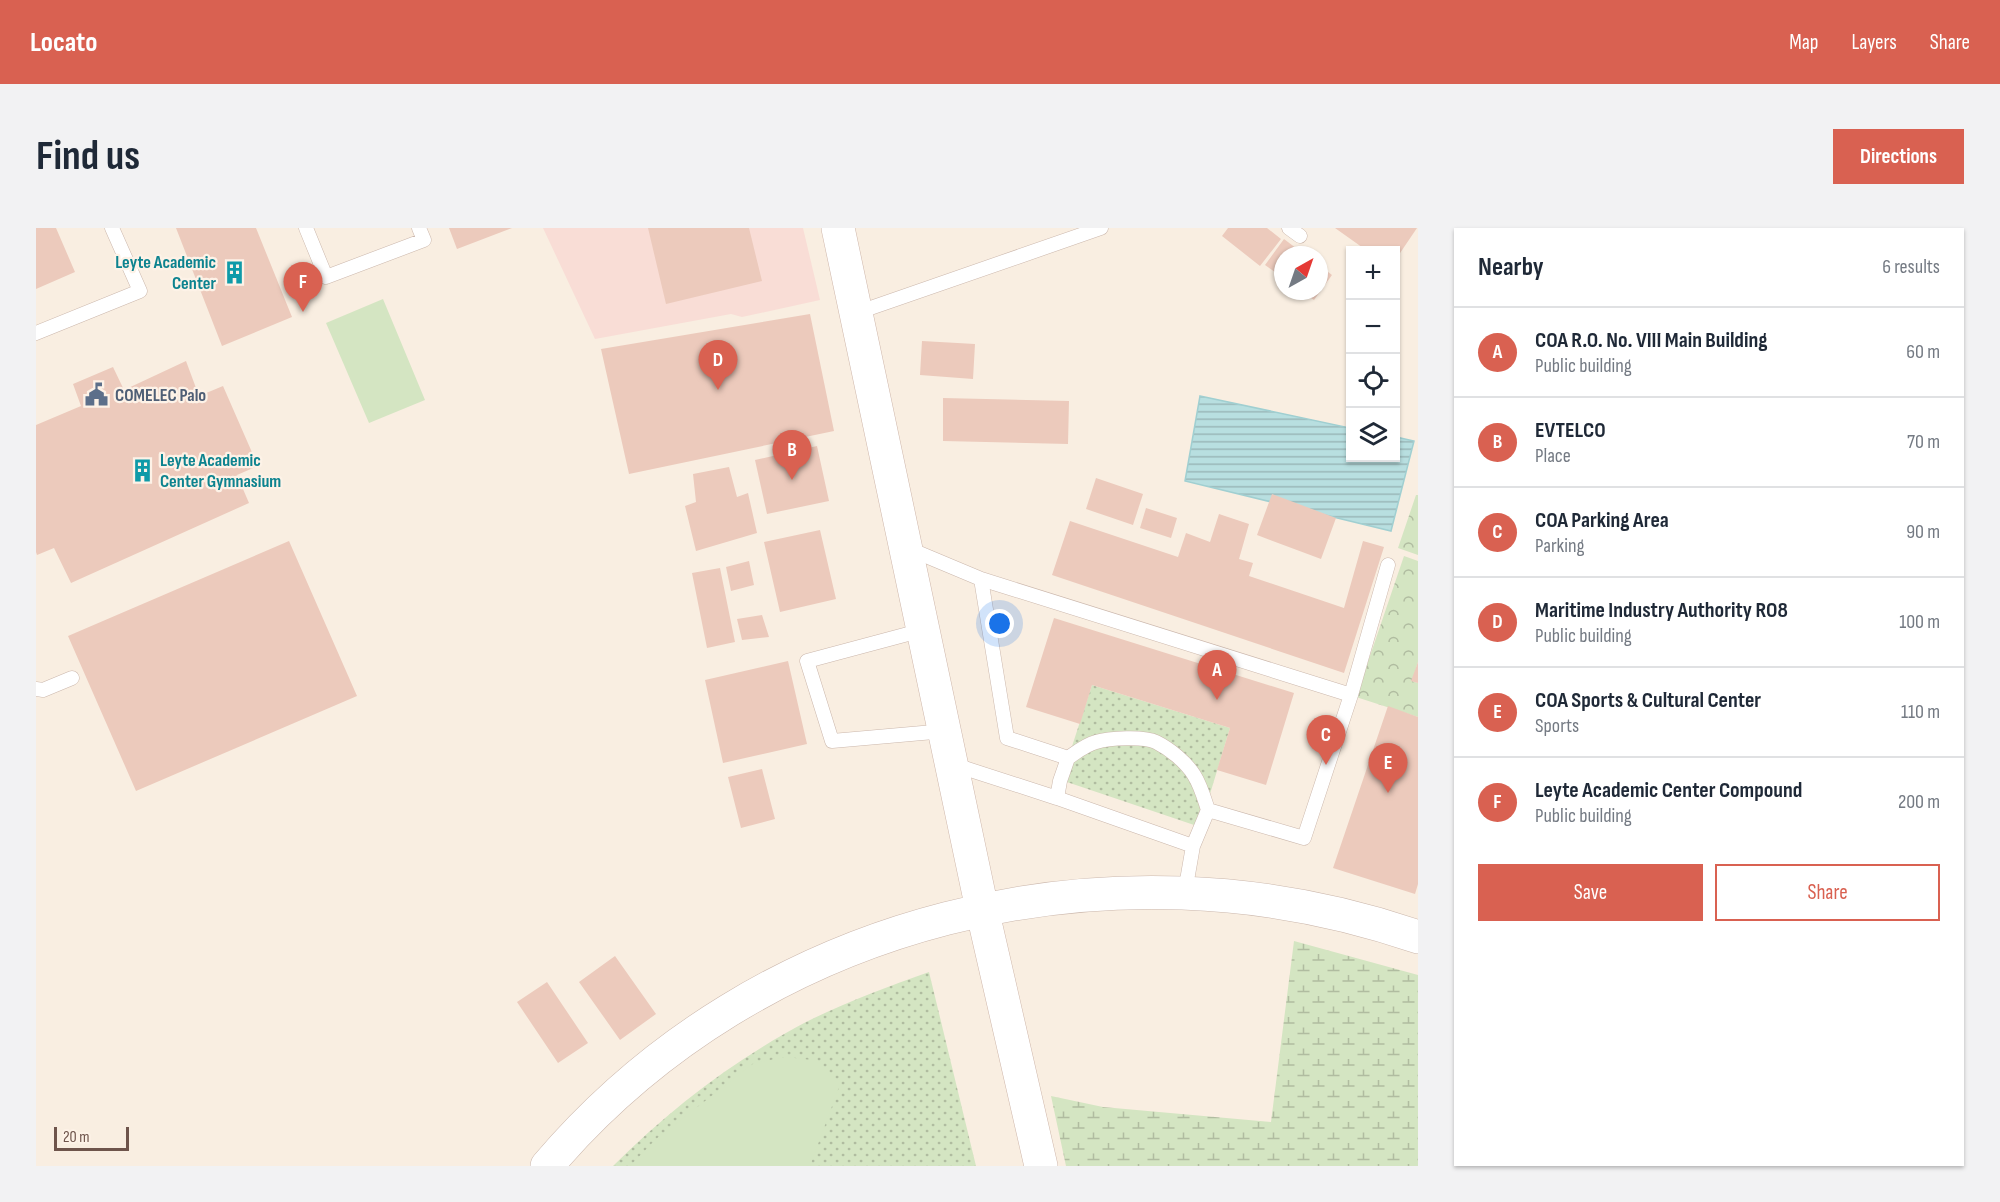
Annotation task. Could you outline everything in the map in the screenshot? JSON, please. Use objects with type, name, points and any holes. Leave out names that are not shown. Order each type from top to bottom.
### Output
[{"type":"main road","points":[[837,228],[982,909],[1041,1166]]},
{"type":"main road","points":[[547,1166],[563,1146],[613,1097],[667,1053],[725,1013],[785,978],[849,950],[915,926],[982,909],[1049,897],[1117,892],[1185,892],[1252,897],[1318,908],[1384,925],[1418,937]]},
{"type":"lane","points":[[36,333],[140,291],[112,228]]},
{"type":"lane","points":[[306,228],[326,277],[424,240],[419,228]]},
{"type":"lane","points":[[856,314],[1101,228]]},
{"type":"lane","points":[[905,547],[981,579],[1351,695]]},
{"type":"lane","points":[[1208,810],[1304,838],[1351,695],[1388,566]]},
{"type":"lane","points":[[981,579],[1007,738],[1068,758]]},
{"type":"lane","points":[[923,630],[807,661],[832,741],[945,731]]},
{"type":"lane","points":[[36,690],[43,690],[72,678]]},
{"type":"lane","points":[[1057,798],[1068,758],[1097,741],[1123,739],[1154,741],[1179,758],[1194,774],[1208,810],[1193,846],[1185,892]]},
{"type":"lane","points":[[952,764],[1193,846]]},
{"type":"shaded area","points":[[543,228],[803,228],[820,300],[742,317],[731,314],[595,339]]},
{"type":"green space","points":[[383,299],[425,400],[369,423],[326,323]]},
{"type":"green space","points":[[1416,495],[1418,495],[1418,555],[1398,548]]},
{"type":"green space","points":[[1404,556],[1418,561],[1418,662],[1412,681],[1418,683],[1418,717],[1356,697]]},
{"type":"green space","points":[[1092,685],[1230,728],[1200,827],[1061,780]]},
{"type":"green space","points":[[1294,941],[1418,975],[1418,1166],[1066,1166],[1051,1096],[1103,1107],[1271,1122]]},
{"type":"green space","points":[[929,972],[976,1166],[613,1166],[680,1105],[728,1069],[779,1037],[806,1022],[867,995]]},
{"type":"green space","points":[[786,1057],[812,1060],[839,1087],[810,1166],[630,1166],[656,1139],[754,1063]]},
{"type":"water","points":[[1200,396],[1346,427],[1346,462],[1400,462],[1400,438],[1414,441],[1391,531],[1185,481]]},
{"type":"building","points":[[36,228],[56,228],[75,272],[36,289]]},
{"type":"building","name":"Leyte Academic Center","points":[[176,228],[256,228],[292,317],[222,346]]},
{"type":"building","points":[[449,228],[512,228],[457,249]]},
{"type":"building","points":[[648,228],[749,228],[762,281],[666,304]]},
{"type":"building","points":[[1228,228],[1267,228],[1281,239],[1260,266],[1222,236]]},
{"type":"building","points":[[1335,228],[1417,228],[1400,253],[1400,246],[1360,246]]},
{"type":"building","points":[[1284,239],[1293,246],[1279,246]]},
{"type":"building","points":[[1274,253],[1274,272],[1265,265]]},
{"type":"building","points":[[810,314],[834,431],[629,474],[601,349]]},
{"type":"building","points":[[922,341],[975,344],[973,379],[920,375]]},
{"type":"building","name":"Leyte Academic Center Gymnasium","points":[[186,361],[199,396],[223,386],[258,466],[237,475],[249,503],[71,583],[54,548],[37,555],[36,552],[36,425],[81,406],[73,384],[113,367],[124,390]]},
{"type":"building","points":[[943,398],[1069,401],[1068,444],[943,441]]},
{"type":"building","points":[[817,446],[829,501],[767,514],[755,460]]},
{"type":"building","points":[[729,467],[737,497],[748,493],[757,533],[696,551],[685,506],[696,502],[693,474]]},
{"type":"building","points":[[1096,478],[1143,494],[1133,525],[1086,509]]},
{"type":"building","points":[[1272,494],[1336,518],[1321,559],[1257,535]]},
{"type":"building","points":[[1146,508],[1177,518],[1171,538],[1140,528]]},
{"type":"building","points":[[1219,514],[1249,524],[1239,559],[1253,563],[1249,576],[1344,608],[1363,541],[1384,547],[1344,673],[1052,575],[1070,521],[1178,557],[1186,533],[1210,542]]},
{"type":"building","points":[[820,530],[836,599],[780,612],[764,542]]},
{"type":"building","points":[[289,541],[357,696],[136,791],[68,636]]},
{"type":"building","points":[[749,561],[754,585],[731,591],[726,567]]},
{"type":"building","points":[[720,568],[735,642],[707,648],[692,573]]},
{"type":"building","points":[[762,615],[769,637],[742,640],[737,619]]},
{"type":"building","points":[[1054,618],[1294,693],[1266,785],[1217,770],[1230,728],[1092,685],[1080,724],[1026,707]]},
{"type":"building","points":[[788,661],[807,744],[723,763],[705,680]]},
{"type":"building","points":[[1418,662],[1418,683],[1411,681]]},
{"type":"building","points":[[1388,706],[1418,717],[1418,884],[1415,894],[1333,868]]},
{"type":"building","points":[[762,769],[775,819],[741,828],[728,777]]},
{"type":"building","points":[[615,956],[656,1014],[620,1040],[579,982]]},
{"type":"building","points":[[547,982],[588,1043],[558,1063],[517,1002]]},
{"type":"place","name":"Leyte Academic Center","points":[[234,272]]},
{"type":"place","name":"Leyte Academic Center Compound","points":[[303,312]]},
{"type":"place","name":"Maritime Industry Authority RO8","points":[[718,390]]},
{"type":"place","name":"COMELEC Palo","points":[[97,395]]},
{"type":"place","name":"Leyte Academic Center Gymnasium","points":[[142,470]]},
{"type":"place","name":"EVTELCO","points":[[792,480]]},
{"type":"place","name":"COA R.O. No. VIII Main Building","points":[[1217,700]]},
{"type":"place","name":"COA Parking Area","points":[[1326,765]]},
{"type":"place","name":"COA Sports & Cultural Center","points":[[1388,793]]}]
